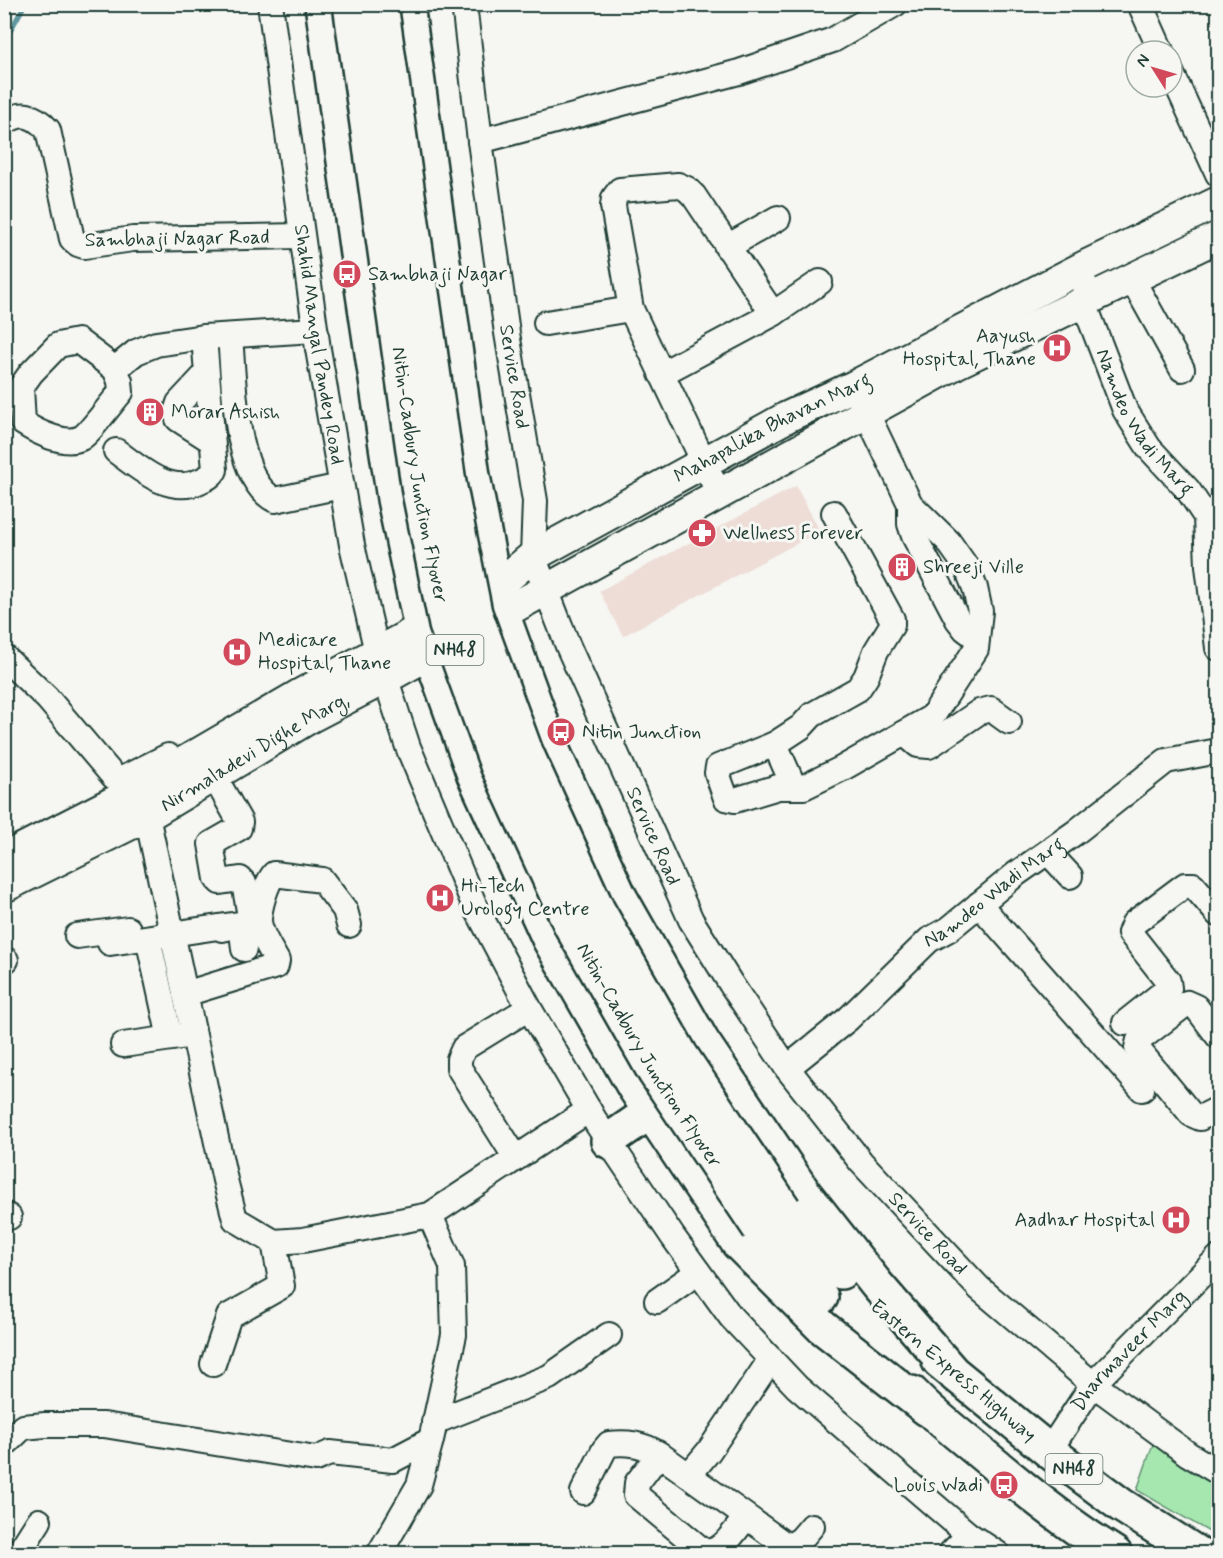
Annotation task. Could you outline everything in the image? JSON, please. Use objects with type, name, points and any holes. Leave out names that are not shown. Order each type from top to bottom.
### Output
[{"type":"highway","points":[[322,4],[394,499],[425,641],[474,775],[549,939],[634,1088],[738,1243],[822,1327],[927,1409]]},
{"type":"highway","name":"Nitin-Cadbury Junction Flyover","points":[[350,4],[419,492],[446,625],[497,765],[571,926],[655,1073],[771,1219]]},
{"type":"highway","name":"Nitin-Cadbury Junction Flyover","points":[[381,4],[449,483],[475,613],[525,752],[598,910],[771,1219]]},
{"type":"highway","points":[[407,4],[482,521],[499,601],[549,742],[620,897],[702,1041],[805,1194],[877,1285],[956,1376]]},
{"type":"highway","points":[[401,533],[423,548],[441,551],[452,547],[470,534],[482,521]]},
{"type":"highway","points":[[608,1140],[650,1112]]},
{"type":"highway","name":"Eastern Express Highway","points":[[771,1219],[956,1376],[1049,1451],[1120,1505],[1198,1554]]},
{"type":"highway","name":"Eastern Express Highway","points":[[771,1219],[831,1308],[927,1409],[1103,1550]]},
{"type":"main road","name":"Mahapalika Bhavan Marg","points":[[499,601],[546,589],[719,494],[860,399],[921,367],[1085,266],[1218,202]]},
{"type":"main road","name":"Mahapalika Bhavan Marg","points":[[921,367],[1084,303],[1218,237]]},
{"type":"main road","name":"Mahapalika Bhavan Marg","points":[[499,601],[533,556],[788,417],[860,399]]},
{"type":"main road","name":"Nirmaladevi Dighe Marg,","points":[[5,858],[214,776],[311,717],[381,665],[499,601]]},
{"type":"main road","name":"Nirmaladevi Dighe Marg,","points":[[4,887],[138,805],[299,695],[381,665]]},
{"type":"street","name":"Shahid Mangal Pandey Road","points":[[270,4],[315,330],[341,486],[352,545],[381,665]]},
{"type":"street","name":"Service Road","points":[[464,4],[480,141],[507,333],[535,501],[533,556],[568,646],[692,920],[730,984],[787,1068],[861,1162],[980,1288],[1093,1384],[1188,1454],[1218,1472]]},
{"type":"street","points":[[480,141],[738,72],[833,40],[895,4]]},
{"type":"street","points":[[1140,4],[1156,39]]},
{"type":"street","points":[[1184,99],[1218,174]]},
{"type":"street","name":"Sambhaji Nagar Road","points":[[4,123],[14,116],[28,116],[40,121],[48,130],[72,239],[78,244],[84,246],[133,239],[302,236]]},
{"type":"street","points":[[719,494],[631,309],[613,206],[614,198],[620,190],[678,185],[687,189],[773,314]]},
{"type":"street","points":[[727,247],[778,218]]},
{"type":"street","name":"Namdeo Wadi Marg","points":[[1085,266],[1084,303],[1125,410],[1149,448],[1188,490],[1206,517],[1208,566],[1218,648]]},
{"type":"street","points":[[1132,279],[1182,369]]},
{"type":"street","points":[[661,374],[773,314],[820,282]]},
{"type":"street","points":[[546,324],[631,309]]},
{"type":"street","points":[[115,369],[136,352],[156,344],[204,337],[315,330]]},
{"type":"street","points":[[230,336],[241,446],[255,481],[267,496],[275,500],[341,486]]},
{"type":"street","points":[[116,451],[153,478],[166,483],[192,485],[211,476],[214,470],[204,337]]},
{"type":"street","points":[[78,341],[115,369],[120,381],[121,392],[82,438],[69,441],[37,432],[23,423],[21,387],[58,345],[78,341]]},
{"type":"street","points":[[206,375],[180,403],[176,412],[178,419],[212,441]]},
{"type":"street","points":[[834,513],[892,618],[892,625],[876,651],[866,677],[858,689],[812,715],[801,727],[775,744],[718,767],[717,773],[726,798],[735,800],[778,787],[804,787],[932,717],[976,649],[980,611],[975,588],[967,568],[948,541],[910,504],[860,399]]},
{"type":"street","points":[[4,657],[47,698],[114,777],[122,779],[189,746],[272,698],[293,689],[299,695]]},
{"type":"street","points":[[381,665],[408,747],[474,904],[529,1008],[589,1110],[698,1272],[731,1317],[797,1387],[969,1535],[999,1554]]},
{"type":"street","points":[[904,733],[918,745],[929,746],[979,712],[991,709],[1009,722]]},
{"type":"street","points":[[775,744],[794,787]]},
{"type":"street","name":"Namdeo Wadi Marg","points":[[787,1068],[848,1019],[929,940],[949,929],[1016,874],[1076,832],[1166,761],[1218,751]]},
{"type":"street","points":[[214,776],[240,822],[239,828],[211,844],[217,879],[220,882],[240,879],[244,883],[246,923]]},
{"type":"street","points":[[138,805],[172,936],[184,994],[182,1036]]},
{"type":"street","points":[[1048,852],[1070,876]]},
{"type":"street","points":[[244,949],[242,931],[274,874],[322,880],[345,910],[349,925]]},
{"type":"street","points":[[1125,1023],[1169,988],[1168,981],[1130,933],[1134,923],[1185,885],[1193,885],[1218,914]]},
{"type":"street","points":[[979,904],[1142,1089]]},
{"type":"street","points":[[77,936],[206,938],[212,931],[246,923],[263,933],[277,961],[276,966],[184,994]]},
{"type":"street","points":[[110,943],[172,936]]},
{"type":"street","points":[[148,938],[182,1036],[236,1219],[274,1242],[303,1240],[430,1215],[589,1110]]},
{"type":"street","points":[[1218,1036],[1196,1007],[1187,1003],[1139,1040],[1137,1048],[1191,1114],[1200,1118],[1218,1109]]},
{"type":"street","points":[[516,1158],[459,1068],[459,1059],[464,1048],[529,1008]]},
{"type":"street","points":[[123,1045],[182,1036]]},
{"type":"street","points":[[379,1554],[419,1485],[454,1335],[452,1266],[430,1215]]},
{"type":"street","points":[[213,1364],[228,1316],[282,1286],[274,1242]]},
{"type":"street","name":"Dharmaveer Marg","points":[[1049,1451],[1093,1384],[1218,1258]]},
{"type":"street","points":[[657,1301],[698,1272]]},
{"type":"street","points":[[4,1445],[23,1427],[104,1425],[316,1459],[330,1453],[393,1460],[433,1431],[549,1377],[609,1335]]},
{"type":"street","points":[[689,1475],[709,1451],[771,1359]]},
{"type":"street","points":[[583,1492],[609,1444],[628,1442],[650,1448],[790,1546],[801,1539],[812,1526]]},
{"type":"street","points":[[659,1454],[638,1483],[636,1495],[702,1550],[708,1553],[716,1551],[746,1516]]},
{"type":"street","points":[[18,1554],[39,1521]]},
{"type":"street","points":[[950,1554],[969,1535]]},
{"type":"shaded area","points":[[796,486],[820,531],[623,636],[599,591]]},
{"type":"green space","points":[[1153,1444],[1218,1481],[1218,1537],[1137,1490]]},
{"type":"waterway","points":[[4,42],[25,4]]},
{"type":"place","name":"Sambhaji Nagar","points":[[347,274]]},
{"type":"place","name":"Aayush Hospital, Thane","points":[[1057,348]]},
{"type":"place","name":"Morar Ashish","points":[[150,412]]},
{"type":"place","name":"Wellness Forever","points":[[702,533]]},
{"type":"place","name":"Shreeji Ville","points":[[902,567]]},
{"type":"place","name":"Medicare Hospital, Thane","points":[[237,652]]},
{"type":"place","name":"Nitin Junction","points":[[561,732]]},
{"type":"place","name":"Hi-Tech Urology Centre","points":[[440,898]]},
{"type":"place","name":"Aadhar Hospital","points":[[1176,1220]]},
{"type":"place","name":"Louis Wadi","points":[[1004,1485]]}]
